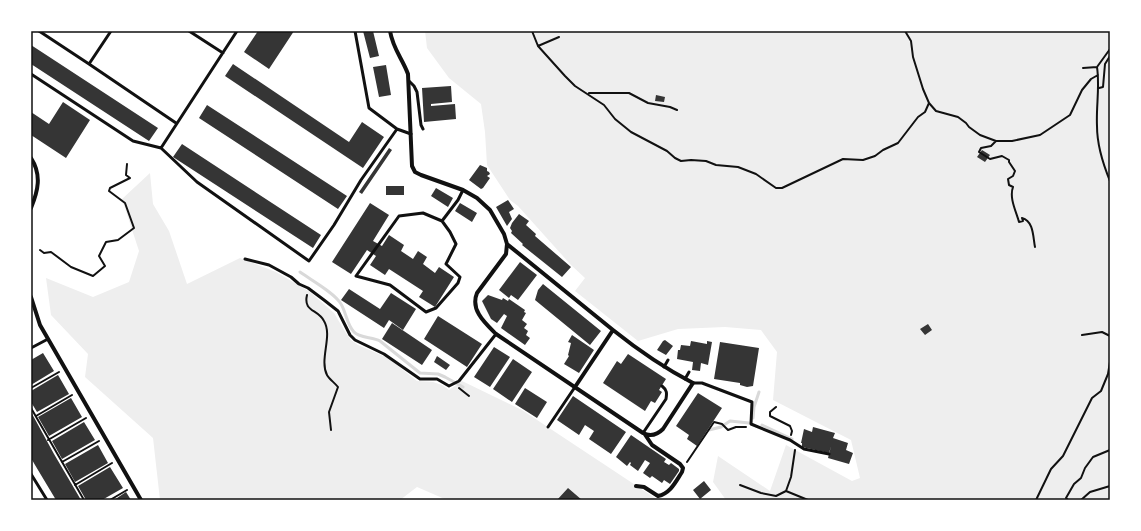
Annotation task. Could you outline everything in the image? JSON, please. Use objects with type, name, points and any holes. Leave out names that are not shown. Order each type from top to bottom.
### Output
[{"type":"street","points":[[390,31],[395,48],[405,67],[408,81],[412,166],[415,172],[463,190],[477,198],[490,210],[504,234],[507,244],[506,254],[477,293],[475,298],[476,309],[481,317],[496,334],[643,433],[652,436],[659,433],[693,383],[664,367],[640,351],[507,244]]},
{"type":"street","points":[[31,158],[36,168],[38,185],[31,208]]},
{"type":"street","points":[[31,297],[40,325],[141,500]]},
{"type":"street","points":[[575,387],[613,330]]},
{"type":"street","points":[[636,486],[644,487],[658,496],[665,494],[678,479],[683,468],[680,464],[652,445],[643,433]]},
{"type":"lane","points":[[39,31],[176,123]]},
{"type":"lane","points":[[89,64],[111,31]]},
{"type":"lane","points":[[189,31],[223,53]]},
{"type":"lane","points":[[161,148],[237,31]]},
{"type":"lane","points":[[355,31],[369,108],[397,129],[410,134]]},
{"type":"lane","points":[[31,74],[133,141],[161,148],[197,182],[310,260],[334,225],[361,180],[397,129]]},
{"type":"lane","points":[[408,81],[414,86],[417,92],[421,125],[423,129]]},
{"type":"lane","points":[[442,221],[458,200],[463,190]]},
{"type":"lane","points":[[423,213],[442,221],[456,244],[446,264],[460,277],[458,284],[436,308],[426,312],[390,285],[356,276],[399,216],[423,213]]},
{"type":"lane","points":[[245,259],[268,265],[308,288],[338,311],[350,335],[355,340],[384,354],[420,378],[437,379],[449,386],[459,381],[496,334]]},
{"type":"lane","points":[[31,348],[48,339]]},
{"type":"lane","points":[[664,367],[668,360]]},
{"type":"lane","points":[[685,379],[689,372]]},
{"type":"lane","points":[[693,383],[702,383],[752,402],[751,424],[790,440],[804,449],[829,454]]},
{"type":"lane","points":[[643,433],[666,399],[666,388],[662,386]]},
{"type":"lane","points":[[548,427],[575,387]]},
{"type":"lane","points":[[31,474],[47,500]]},
{"type":"path","points":[[532,31],[538,46],[565,76],[575,86],[588,93],[604,105],[615,119],[624,127],[682,161],[706,161],[716,165],[738,167],[756,174],[776,188],[788,185],[843,159],[863,160],[875,156],[883,150],[898,143],[918,117],[925,112],[929,103]]},
{"type":"path","points":[[905,31],[911,42],[913,57],[922,88],[929,103],[936,111],[958,117],[980,134],[996,141],[1012,141],[1040,135],[1070,115],[1082,90],[1091,78],[1098,75]]},
{"type":"path","points":[[538,46],[559,37]]},
{"type":"path","points":[[1110,49],[1097,67],[1099,88],[1096,127],[1100,150],[1110,180]]},
{"type":"path","points":[[1099,88],[1103,87],[1105,64],[1110,56]]},
{"type":"path","points":[[1083,68],[1097,67]]},
{"type":"path","points":[[588,93],[629,93],[648,103],[677,110]]},
{"type":"path","points":[[996,141],[991,146],[981,148],[979,152],[990,159],[1002,156],[1008,160],[1015,171],[1013,176],[1008,180],[1009,185],[1013,187],[1011,193],[1012,198],[1019,222],[1023,221],[1022,218],[1031,224],[1035,247]]},
{"type":"path","points":[[40,250],[44,253],[52,252],[71,267],[93,276],[105,266],[99,256],[106,242],[118,240],[134,228],[125,203],[109,191],[110,188],[130,178],[126,175],[127,164]]},
{"type":"path","points":[[308,288],[305,301],[307,307],[324,319],[327,326],[325,366],[327,376],[338,387],[329,412],[332,430]]},
{"type":"path","points":[[1082,335],[1102,332],[1110,336],[1110,356]]},
{"type":"path","points":[[1036,500],[1051,469],[1062,456],[1092,398],[1101,391],[1108,374],[1110,362]]},
{"type":"path","points":[[31,388],[65,368]]},
{"type":"path","points":[[452,385],[461,389],[470,396]]},
{"type":"path","points":[[36,416],[78,391]]},
{"type":"path","points":[[776,407],[770,412],[770,416],[790,426],[792,431],[791,436]]},
{"type":"path","points":[[31,408],[48,440],[84,500]]},
{"type":"path","points":[[48,440],[92,415]]},
{"type":"path","points":[[683,468],[714,422],[722,424],[728,430],[736,427],[746,427],[751,424]]},
{"type":"path","points":[[62,462],[105,437]]},
{"type":"path","points":[[740,485],[762,493],[776,496],[786,490],[791,477],[797,445]]},
{"type":"path","points":[[1068,500],[1066,498],[1074,484],[1081,478],[1085,468],[1093,457],[1110,450]]},
{"type":"path","points":[[75,485],[118,460]]},
{"type":"path","points":[[1081,500],[1090,492],[1110,486]]},
{"type":"path","points":[[110,500],[134,487]]},
{"type":"path","points":[[786,490],[808,500]]},
{"type":"shaded area","points":[[425,31],[1110,31],[1110,500],[726,500],[713,482],[718,456],[770,491],[786,445],[852,481],[860,478],[851,440],[773,400],[777,352],[761,330],[725,327],[678,329],[638,341],[575,291],[585,278],[571,265],[518,206],[510,200],[487,165],[485,132],[481,104],[449,78],[427,48]]},
{"type":"shaded area","points":[[150,173],[153,204],[169,231],[187,284],[240,258],[276,272],[310,292],[334,313],[351,340],[358,345],[388,358],[417,381],[433,382],[442,385],[449,390],[462,381],[522,410],[658,500],[447,500],[417,487],[400,500],[160,500],[153,438],[85,377],[88,354],[51,315],[46,278],[93,297],[129,282],[139,251],[122,199]]},
{"type":"building","points":[[258,31],[294,31],[269,69],[244,52]]},
{"type":"building","points":[[363,31],[373,31],[379,56],[370,58]]},
{"type":"building","points":[[31,45],[158,128],[149,141],[31,64]]},
{"type":"building","points":[[233,64],[349,142],[362,122],[384,137],[363,168],[225,76]]},
{"type":"building","points":[[386,65],[391,95],[379,97],[373,67]]},
{"type":"building","points":[[451,86],[452,102],[431,104],[431,106],[455,104],[456,119],[424,122],[422,88]]},
{"type":"building","points":[[656,95],[665,97],[664,102],[655,101]]},
{"type":"building","points":[[63,102],[90,120],[66,158],[31,135],[31,112],[49,124]]},
{"type":"building","points":[[207,105],[347,196],[338,209],[199,118]]},
{"type":"building","points":[[182,144],[321,235],[313,248],[173,157]]},
{"type":"building","points":[[389,148],[392,150],[362,194],[359,192]]},
{"type":"building","points":[[982,150],[990,155],[985,162],[977,157]]},
{"type":"building","points":[[480,165],[487,168],[487,171],[490,174],[487,176],[490,178],[481,189],[469,180]]},
{"type":"building","points":[[386,186],[404,186],[404,195],[386,195]]},
{"type":"building","points":[[436,188],[453,198],[448,207],[431,196]]},
{"type":"building","points":[[508,200],[514,209],[509,212],[512,219],[507,226],[496,207]]},
{"type":"building","points":[[370,203],[389,215],[373,241],[382,246],[389,235],[404,245],[401,251],[413,259],[418,251],[427,257],[423,264],[435,273],[439,267],[454,277],[435,307],[419,297],[423,291],[389,269],[385,275],[370,265],[376,256],[367,250],[351,274],[332,262]]},
{"type":"building","points":[[460,203],[477,213],[472,222],[455,211]]},
{"type":"building","points":[[519,214],[529,221],[526,225],[536,234],[535,236],[571,267],[562,277],[522,245],[523,244],[511,233],[512,231],[510,228],[512,223]]},
{"type":"building","points":[[520,262],[537,275],[518,300],[511,295],[509,298],[499,290]]},
{"type":"building","points":[[543,284],[601,331],[590,345],[535,300],[538,290]]},
{"type":"building","points":[[349,289],[380,309],[391,293],[416,309],[403,330],[389,320],[384,328],[341,300]]},
{"type":"building","points":[[488,295],[502,300],[503,298],[508,301],[509,299],[525,310],[524,312],[526,313],[522,320],[527,324],[524,328],[528,331],[526,335],[530,338],[525,345],[501,328],[507,316],[504,314],[497,323],[491,319],[482,301]]},
{"type":"building","points":[[438,316],[482,344],[467,367],[424,339]]},
{"type":"building","points":[[392,323],[432,350],[422,365],[382,339]]},
{"type":"building","points":[[928,324],[932,330],[925,335],[920,329]]},
{"type":"building","points":[[572,335],[594,350],[579,373],[564,364],[569,356],[571,343],[568,342]]},
{"type":"building","points":[[665,340],[673,346],[666,355],[657,350]]},
{"type":"building","points":[[691,341],[707,344],[707,341],[712,342],[708,365],[701,363],[700,371],[692,370],[693,362],[677,359],[678,350],[680,350],[681,345],[690,346]]},
{"type":"building","points":[[720,342],[759,348],[753,386],[747,387],[740,385],[740,383],[714,379]]},
{"type":"building","points":[[494,347],[510,357],[490,387],[474,377]]},
{"type":"building","points":[[43,353],[54,371],[31,385],[31,360]]},
{"type":"building","points":[[628,354],[666,379],[659,390],[662,392],[655,403],[651,401],[645,411],[603,383],[617,361],[621,364]]},
{"type":"building","points":[[437,356],[450,365],[446,370],[434,362]]},
{"type":"building","points":[[513,359],[532,372],[512,402],[493,389]]},
{"type":"building","points":[[58,375],[69,394],[37,412],[31,402],[31,391]]},
{"type":"building","points":[[525,388],[547,402],[537,418],[515,404]]},
{"type":"building","points":[[698,393],[722,408],[697,446],[687,439],[689,435],[676,426]]},
{"type":"building","points":[[573,396],[626,432],[611,454],[589,439],[594,431],[585,425],[579,435],[557,420]]},
{"type":"building","points":[[71,398],[82,417],[49,436],[38,417]]},
{"type":"building","points":[[31,412],[81,500],[56,500],[31,458]]},
{"type":"building","points":[[84,422],[95,440],[62,459],[52,441]]},
{"type":"building","points":[[813,427],[835,433],[833,438],[848,443],[846,450],[853,453],[849,464],[828,458],[831,446],[829,453],[802,447],[801,443],[804,429],[812,432]]},
{"type":"building","points":[[631,435],[666,459],[664,462],[669,465],[671,463],[679,469],[670,484],[664,480],[662,483],[652,476],[650,478],[643,473],[650,463],[645,460],[638,471],[630,465],[630,462],[627,466],[616,457]]},
{"type":"building","points":[[98,445],[108,463],[75,482],[65,464]]},
{"type":"building","points":[[110,467],[123,488],[102,500],[86,500],[78,486]]},
{"type":"building","points":[[704,481],[711,490],[700,499],[693,490]]},
{"type":"building","points":[[568,488],[582,500],[557,500]]},
{"type":"building","points":[[126,492],[131,500],[114,500]]},
{"type":"waterway","points":[[300,272],[334,295],[343,307],[350,326],[356,334],[380,341],[420,373],[438,374],[463,387]]},
{"type":"waterway","points":[[753,418],[754,407],[759,392]]},
{"type":"waterway","points":[[709,430],[721,427],[730,421],[749,423]]},
{"type":"waterway","points":[[762,425],[792,439]]}]
